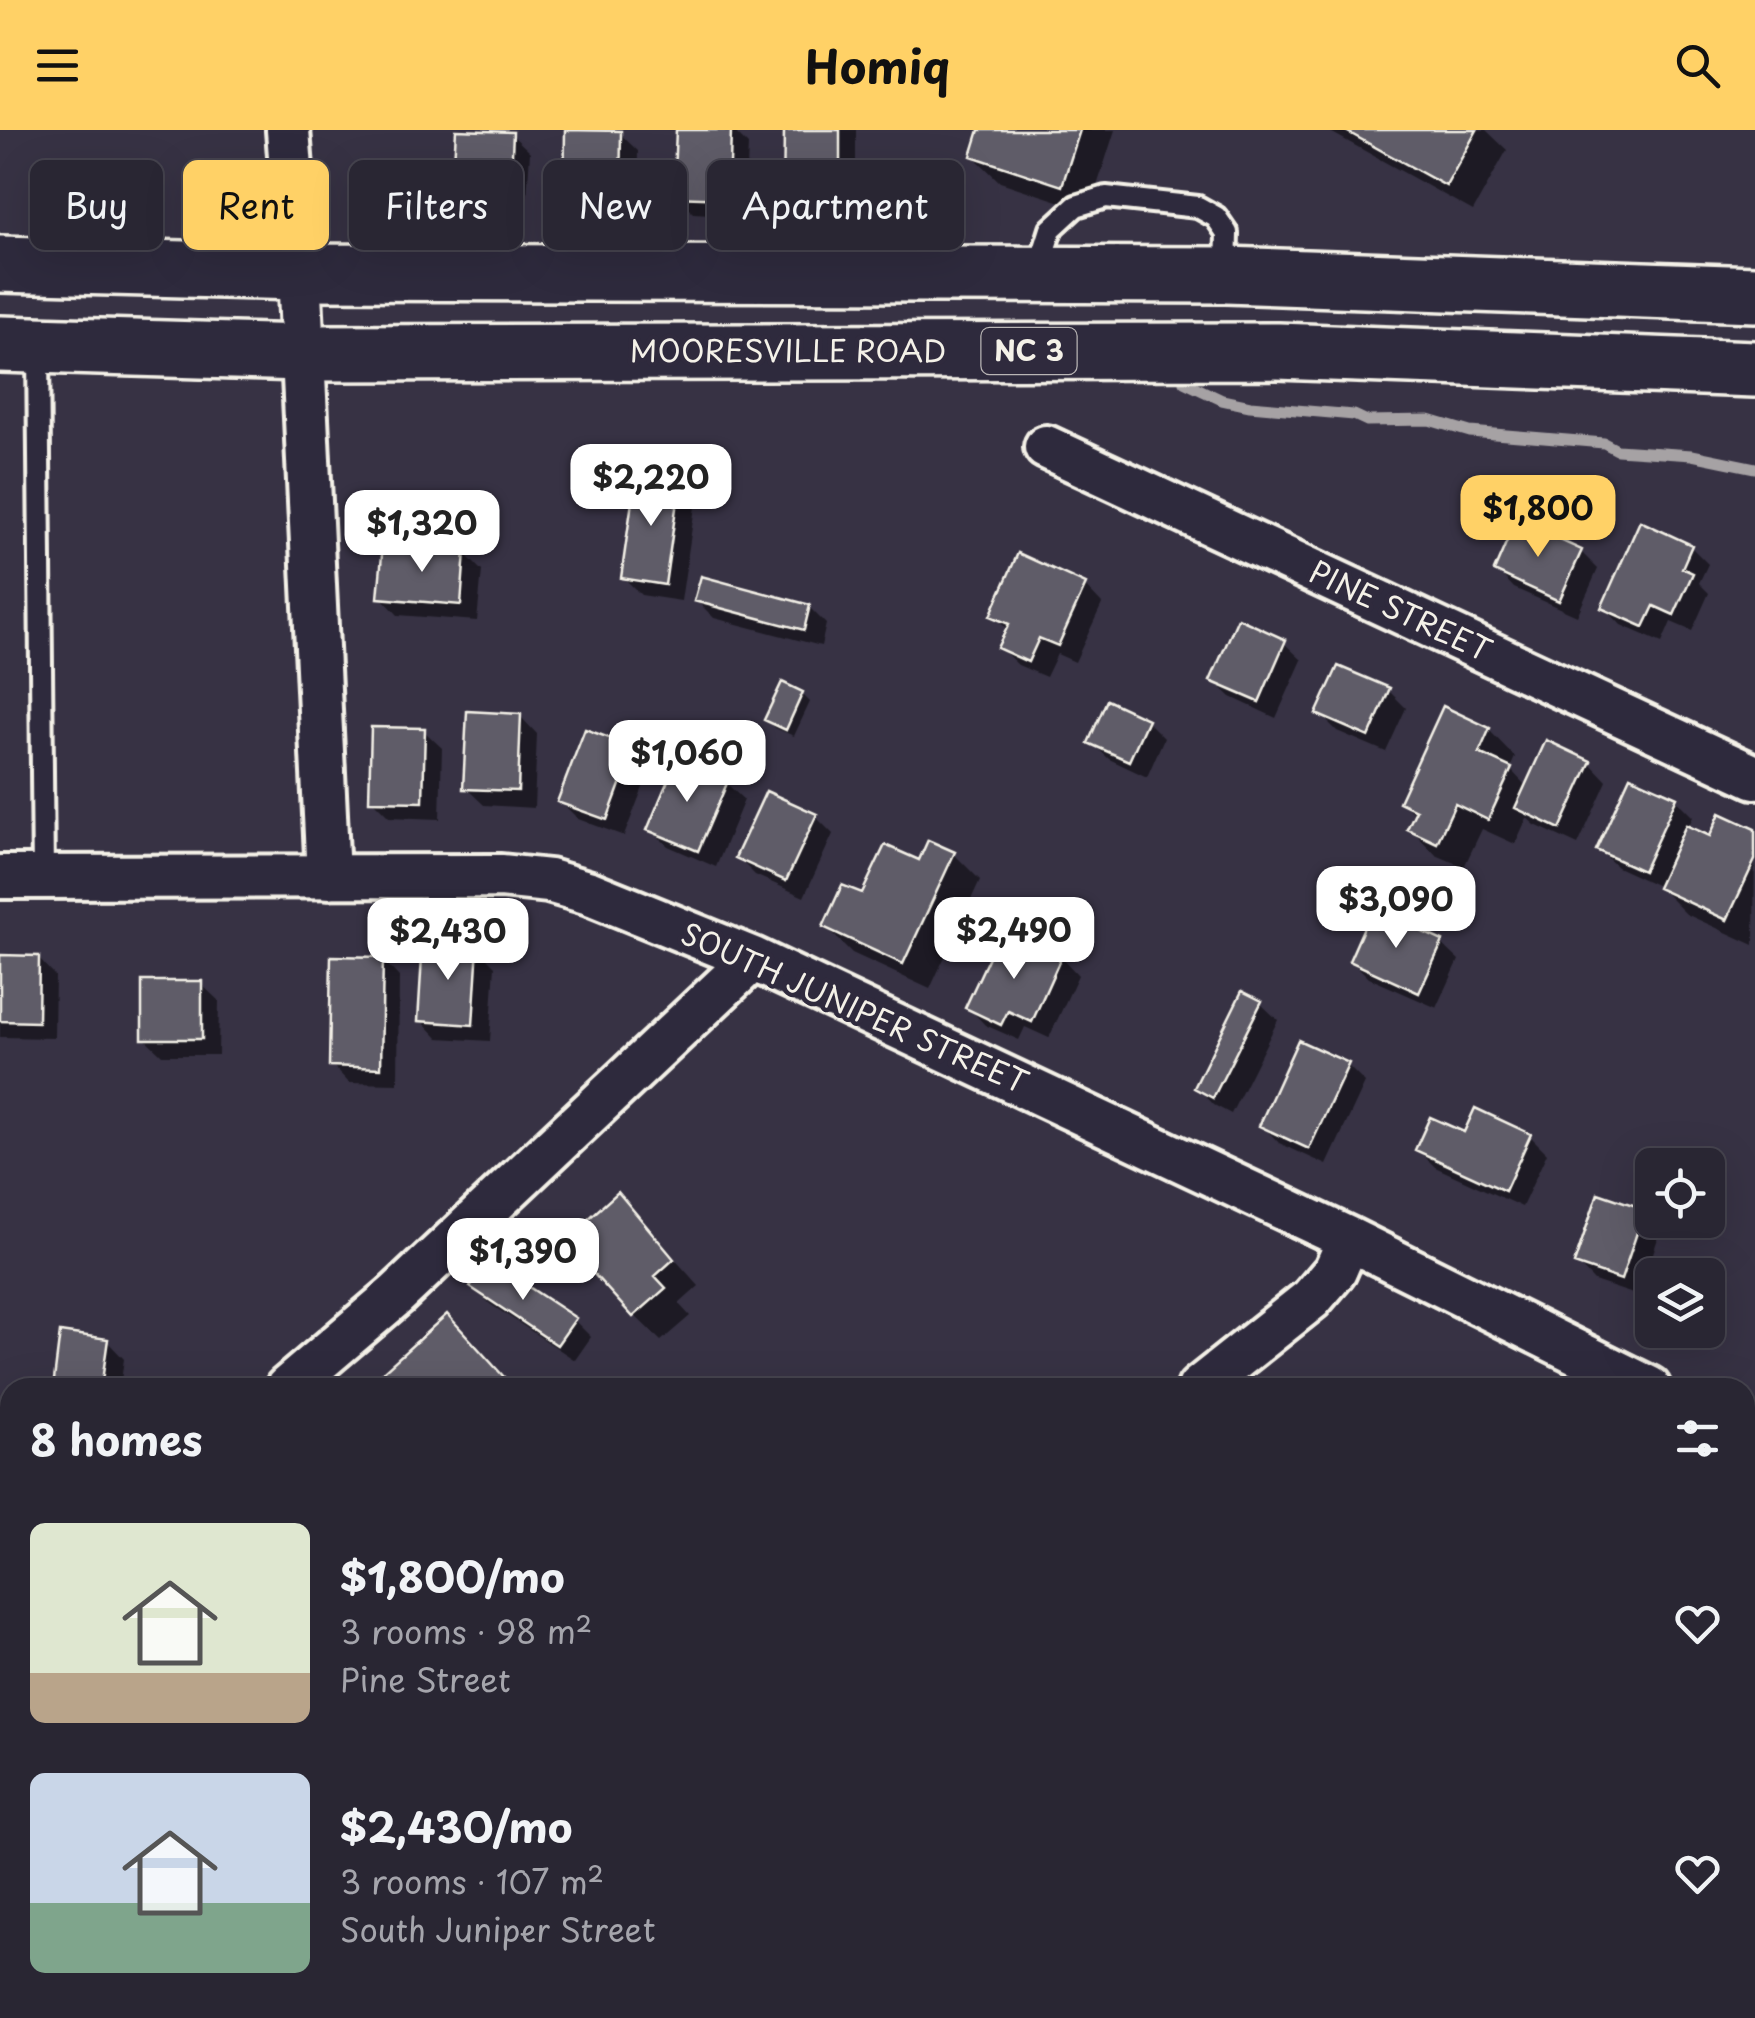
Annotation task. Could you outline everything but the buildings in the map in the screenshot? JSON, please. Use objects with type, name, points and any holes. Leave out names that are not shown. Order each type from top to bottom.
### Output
[{"type":"main road","points":[[0,264],[299,272],[1226,275],[1755,294]]},
{"type":"main road","name":"MOORESVILLE ROAD","points":[[19,345],[303,353],[1278,350],[1755,369]]},
{"type":"street","points":[[288,130],[299,272],[328,877]]},
{"type":"street","name":"PINE STREET","points":[[1046,447],[1755,777]]},
{"type":"street","name":"SOUTH JUNIPER STREET","points":[[0,876],[501,876],[549,881],[590,893],[753,959],[1348,1239],[1628,1378]]},
{"type":"street","points":[[300,1378],[396,1295],[753,959]]},
{"type":"street","points":[[1212,1378],[1311,1299],[1335,1271],[1348,1239]]},
{"type":"lane","points":[[1037,274],[1051,229],[1076,206],[1106,197],[1198,207],[1216,217],[1227,233],[1226,275]]},
{"type":"lane","points":[[19,345],[43,877]]},
{"type":"waterway","points":[[1184,382],[1222,400],[1250,406],[1354,415],[1367,421],[1429,420],[1470,432],[1604,443],[1617,450],[1692,455],[1755,468]]}]
